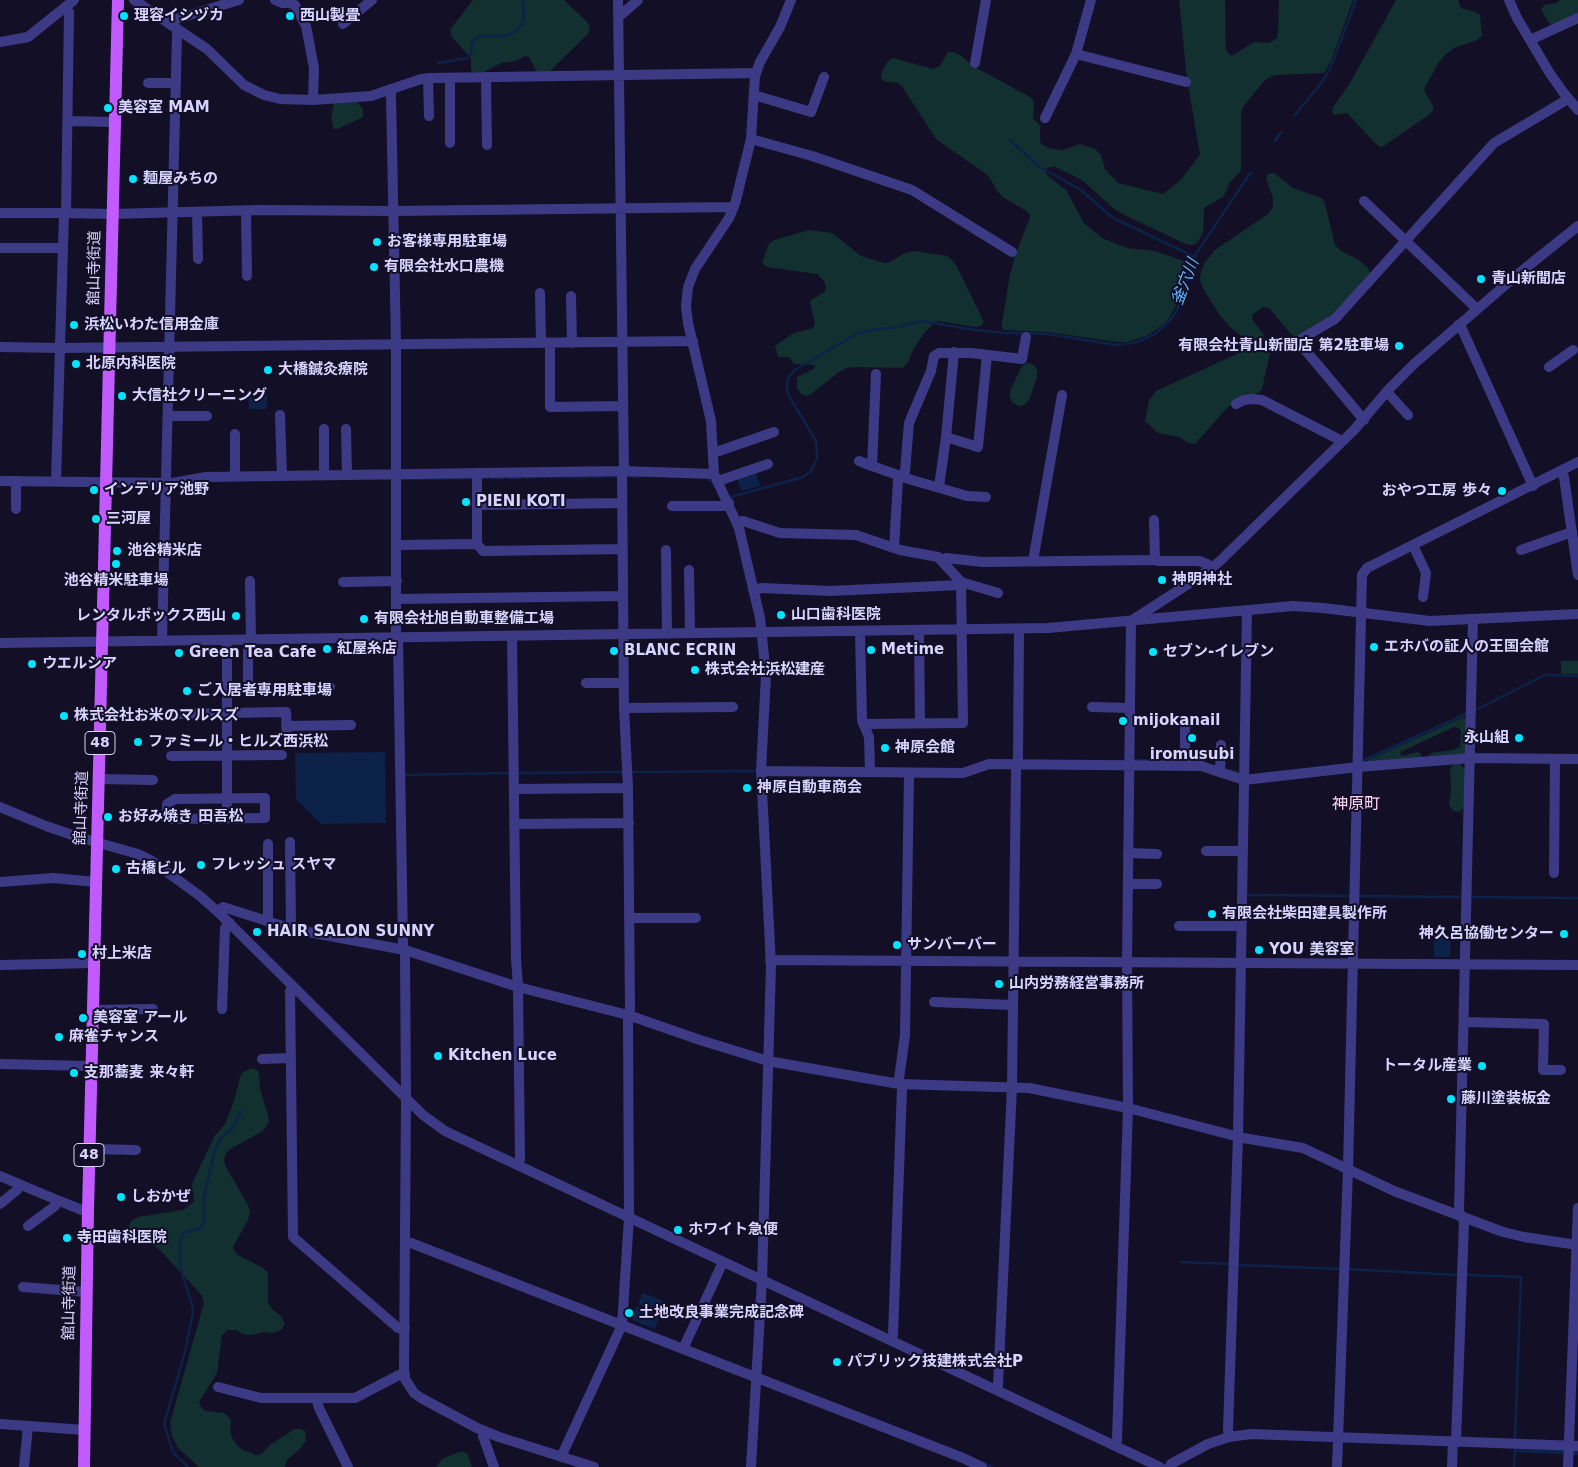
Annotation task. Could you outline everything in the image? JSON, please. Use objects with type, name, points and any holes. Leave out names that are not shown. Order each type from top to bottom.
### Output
[{"type":"main road","name":"舘山寺街道","points":[[84,1467],[89,1149],[118,0]]},
{"type":"street","points":[[0,42],[28,37],[74,0]]},
{"type":"street","points":[[134,0],[207,50],[240,81],[253,90],[280,98],[313,100],[366,97],[428,78],[756,73]]},
{"type":"street","points":[[170,24],[173,20],[214,4],[239,0]]},
{"type":"street","points":[[276,0],[282,4],[296,4],[306,26],[314,68],[313,100]]},
{"type":"street","points":[[343,24],[372,0]]},
{"type":"street","points":[[561,1456],[622,1325],[629,1218],[629,823],[623,634],[623,406],[618,0]]},
{"type":"street","points":[[618,14],[622,14],[638,0]]},
{"type":"street","points":[[751,1467],[762,1280],[770,960],[761,771],[766,680],[761,632],[737,522],[716,478],[711,421],[692,341],[686,306],[691,278],[699,261],[734,207],[751,139],[756,73],[760,62],[780,27],[791,0]]},
{"type":"street","points":[[975,63],[986,0]]},
{"type":"street","points":[[1045,118],[1076,54],[1090,0]]},
{"type":"street","points":[[1509,0],[1517,18],[1548,72],[1578,110]]},
{"type":"street","points":[[56,481],[68,120],[69,12],[65,7]]},
{"type":"street","points":[[1530,40],[1578,18]]},
{"type":"street","points":[[162,641],[172,213],[177,34],[179,30]]},
{"type":"street","points":[[1076,54],[1186,82]]},
{"type":"street","points":[[486,77],[487,145]]},
{"type":"street","points":[[754,95],[810,112],[824,77]]},
{"type":"street","points":[[428,78],[429,116]]},
{"type":"street","points":[[450,78],[450,143]]},
{"type":"street","points":[[148,83],[176,83]]},
{"type":"street","points":[[389,90],[391,95],[396,345],[397,638],[405,955],[405,1374],[409,1387],[420,1398],[485,1432],[594,1467]]},
{"type":"street","points":[[1364,420],[1301,345],[1302,339],[1335,320],[1494,143],[1568,99]]},
{"type":"street","points":[[68,120],[115,122]]},
{"type":"street","points":[[751,139],[812,156],[912,190],[1012,252]]},
{"type":"street","points":[[1364,201],[1476,309]]},
{"type":"street","points":[[0,213],[112,214],[734,207]]},
{"type":"street","points":[[246,211],[247,276]]},
{"type":"street","points":[[197,212],[198,259]]},
{"type":"street","points":[[1131,621],[1210,569],[1364,420],[1414,364],[1476,309],[1578,226]]},
{"type":"street","points":[[0,248],[63,248]]},
{"type":"street","points":[[540,294],[550,407],[623,406]]},
{"type":"street","points":[[571,296],[572,343]]},
{"type":"street","points":[[1458,325],[1462,329],[1533,486]]},
{"type":"street","points":[[894,548],[898,480],[905,471],[909,424],[931,371],[933,359],[939,353],[954,352],[1022,359],[1026,337]]},
{"type":"street","points":[[0,347],[61,348],[692,341]]},
{"type":"street","points":[[939,487],[954,352]]},
{"type":"street","points":[[1549,367],[1576,352]]},
{"type":"street","points":[[946,437],[978,447],[988,355]]},
{"type":"street","points":[[872,466],[876,374]]},
{"type":"street","points":[[1387,392],[1408,415]]},
{"type":"street","points":[[1033,561],[1062,395]]},
{"type":"street","points":[[1236,404],[1244,400],[1262,400],[1342,442]]},
{"type":"street","points":[[280,415],[282,476]]},
{"type":"street","points":[[168,416],[207,416]]},
{"type":"street","points":[[346,429],[347,475]]},
{"type":"street","points":[[324,430],[324,475]]},
{"type":"street","points":[[713,452],[774,432]]},
{"type":"street","points":[[235,434],[235,476]]},
{"type":"street","points":[[858,461],[968,496],[986,496]]},
{"type":"street","points":[[1337,1467],[1348,1169],[1361,613],[1364,571],[1578,462]]},
{"type":"street","points":[[0,481],[166,483],[206,477],[235,476],[623,471],[716,478],[768,464]]},
{"type":"street","points":[[1561,471],[1564,477],[1578,575]]},
{"type":"street","points":[[477,473],[477,544],[483,550],[623,549]]},
{"type":"street","points":[[16,481],[16,509]]},
{"type":"street","points":[[477,505],[622,503]]},
{"type":"street","points":[[672,506],[723,506],[729,503]]},
{"type":"street","points":[[1154,520],[1155,560]]},
{"type":"street","points":[[737,522],[743,521],[780,533],[856,535],[894,548],[938,557],[961,584],[964,723],[863,724]]},
{"type":"street","points":[[1521,550],[1572,532]]},
{"type":"street","points":[[397,545],[477,544]]},
{"type":"street","points":[[1413,545],[1426,573],[1423,597]]},
{"type":"street","points":[[666,550],[667,634]]},
{"type":"street","points":[[942,561],[946,558],[983,562],[1199,561],[1207,564],[1210,569]]},
{"type":"street","points":[[689,570],[690,634]]},
{"type":"street","points":[[250,581],[248,688],[330,687]]},
{"type":"street","points":[[343,582],[397,581]]},
{"type":"street","points":[[753,590],[762,588],[830,591],[961,584],[998,593]]},
{"type":"street","points":[[397,599],[623,596]]},
{"type":"street","points":[[0,643],[1057,628],[1283,607],[1303,607],[1361,613],[1418,621],[1578,614]]},
{"type":"street","points":[[1229,1437],[1238,1136],[1247,610]]},
{"type":"street","points":[[1452,1467],[1464,1222],[1459,1211],[1473,619]]},
{"type":"street","points":[[1115,1446],[1117,1440],[1128,1108],[1127,962],[1131,621]]},
{"type":"street","points":[[996,1390],[998,1384],[1012,1087],[1020,629]]},
{"type":"street","points":[[919,630],[920,723]]},
{"type":"street","points":[[860,631],[862,720],[869,737],[870,772]]},
{"type":"street","points":[[512,636],[520,1160],[517,1165]]},
{"type":"street","points":[[227,640],[227,818]]},
{"type":"street","points":[[586,683],[624,683]]},
{"type":"street","points":[[624,708],[733,707]]},
{"type":"street","points":[[1092,707],[1130,708]]},
{"type":"street","points":[[173,714],[286,712],[287,739]]},
{"type":"street","points":[[1184,766],[1185,722]]},
{"type":"street","points":[[286,726],[351,725]]},
{"type":"street","points":[[1220,772],[1221,745]]},
{"type":"street","points":[[171,756],[282,755]]},
{"type":"street","points":[[761,771],[963,773],[989,764],[1200,766],[1244,780],[1358,767],[1470,758],[1578,759]]},
{"type":"street","points":[[1554,873],[1555,759]]},
{"type":"street","points":[[890,1340],[893,1335],[902,1088],[899,1079],[904,1035],[909,772]]},
{"type":"street","points":[[99,779],[153,780]]},
{"type":"street","points":[[514,789],[628,788]]},
{"type":"street","points":[[227,798],[265,798],[265,818],[172,819],[167,814],[167,804],[175,799],[227,798]]},
{"type":"street","points":[[0,807],[46,826],[145,857],[200,896],[230,923],[437,1127],[1160,1467]]},
{"type":"street","points":[[514,824],[629,823]]},
{"type":"street","points":[[290,842],[291,928]]},
{"type":"street","points":[[268,844],[268,922]]},
{"type":"street","points":[[1206,850],[1242,851]]},
{"type":"street","points":[[1128,853],[1157,854]]},
{"type":"street","points":[[0,882],[53,878],[96,882]]},
{"type":"street","points":[[1128,884],[1157,884]]},
{"type":"street","points":[[218,912],[222,907],[291,928],[404,950],[518,987],[628,1015],[768,1061],[901,1084],[1029,1088],[1128,1108],[1238,1136],[1303,1148],[1394,1191],[1513,1235],[1578,1245]]},
{"type":"street","points":[[629,918],[696,918]]},
{"type":"street","points":[[222,1009],[225,928],[230,923]]},
{"type":"street","points":[[1179,926],[1241,926]]},
{"type":"street","points":[[770,960],[1578,965]]},
{"type":"street","points":[[0,965],[94,963]]},
{"type":"street","points":[[294,987],[290,991],[293,1237],[398,1328],[404,1328]]},
{"type":"street","points":[[934,1002],[1013,1005]]},
{"type":"street","points":[[93,1010],[153,1009]]},
{"type":"street","points":[[1464,1022],[1544,1024],[1543,1070],[1561,1070]]},
{"type":"street","points":[[262,1059],[290,1058]]},
{"type":"street","points":[[0,1064],[92,1066]]},
{"type":"street","points":[[89,1149],[136,1150]]},
{"type":"street","points":[[0,1176],[82,1210],[88,1210]]},
{"type":"street","points":[[0,1204],[17,1190],[20,1185]]},
{"type":"street","points":[[28,1226],[55,1206],[57,1200]]},
{"type":"street","points":[[1568,1467],[1571,1449],[1578,1208]]},
{"type":"street","points":[[405,1243],[411,1243],[982,1467]]},
{"type":"street","points":[[683,1349],[724,1262]]},
{"type":"street","points":[[23,1287],[86,1292]]},
{"type":"street","points":[[218,1387],[262,1398],[355,1398],[399,1375],[405,1374]]},
{"type":"street","points":[[316,1398],[318,1408],[348,1467]]},
{"type":"street","points":[[0,1424],[85,1430]]},
{"type":"street","points":[[24,1467],[28,1426]]},
{"type":"street","points":[[485,1432],[483,1436],[494,1467]]},
{"type":"street","points":[[1169,1467],[1171,1464],[1208,1444],[1229,1437],[1251,1434],[1454,1441],[1571,1449]]},
{"type":"green space","points":[[473,0],[564,0],[588,23],[590,28],[588,34],[549,72],[537,72],[529,57],[525,56],[516,61],[501,63],[482,73],[473,72],[471,70],[471,58],[452,37],[450,30]]},
{"type":"green space","points":[[1179,0],[1225,0],[1226,49],[1232,56],[1254,42],[1269,43],[1277,38],[1279,0],[1353,0],[1331,61],[1324,73],[1270,77],[1264,81],[1242,109],[1241,171],[1230,182],[1224,196],[1204,208],[1203,233],[1197,243],[1192,245],[1186,244],[1122,214],[1082,180],[1055,167],[1046,169],[1049,177],[1066,190],[1084,223],[1102,238],[1127,248],[1155,251],[1184,261],[1186,268],[1179,300],[1163,325],[1146,336],[1127,342],[1047,332],[1004,330],[1002,323],[1010,275],[1030,216],[1028,212],[1003,197],[986,174],[936,139],[902,86],[897,83],[883,81],[882,71],[888,61],[893,58],[933,69],[940,66],[948,52],[960,55],[973,66],[1032,98],[1034,104],[1033,118],[1040,126],[1040,141],[1042,145],[1063,150],[1080,144],[1095,149],[1101,155],[1105,169],[1118,183],[1163,194],[1181,180],[1200,154],[1187,79]]},
{"type":"green space","points":[[1396,0],[1458,0],[1461,8],[1480,15],[1482,36],[1477,40],[1454,48],[1439,62],[1424,89],[1433,106],[1430,114],[1380,147],[1347,113],[1334,115],[1332,112],[1333,107],[1349,85]]},
{"type":"green space","points":[[1560,0],[1578,0],[1578,15],[1553,26],[1548,22],[1541,9],[1545,5],[1557,3]]},
{"type":"green space","points":[[357,102],[363,109],[363,117],[334,129],[331,118],[334,103]]},
{"type":"green space","points":[[1274,173],[1293,188],[1322,198],[1335,245],[1341,251],[1359,260],[1368,268],[1371,274],[1333,316],[1297,337],[1291,334],[1269,308],[1263,307],[1253,314],[1252,319],[1263,334],[1270,353],[1262,389],[1258,393],[1235,402],[1227,408],[1195,444],[1179,437],[1158,433],[1145,421],[1149,400],[1156,391],[1250,348],[1249,342],[1230,327],[1219,314],[1203,288],[1200,280],[1201,272],[1205,262],[1215,250],[1268,214],[1272,209],[1273,198],[1266,178],[1268,174]]},
{"type":"green space","points":[[809,230],[832,233],[861,256],[884,263],[914,251],[947,256],[957,267],[984,322],[981,326],[975,327],[935,322],[924,333],[907,364],[902,368],[846,368],[808,396],[801,394],[797,388],[797,377],[814,369],[815,365],[794,364],[789,357],[778,357],[775,346],[792,334],[813,328],[815,323],[810,303],[811,300],[825,292],[826,286],[817,274],[767,267],[762,263],[771,242]]},
{"type":"green space","points":[[1030,363],[1035,366],[1037,377],[1029,400],[1024,405],[1019,406],[1013,403],[1010,398],[1010,391],[1021,368],[1024,364]]},
{"type":"green space","points":[[1561,661],[1578,661],[1578,674],[1561,674]]},
{"type":"green space","points":[[1464,717],[1466,719],[1465,753],[1463,755],[1430,758],[1428,756],[1431,753],[1453,750],[1460,747],[1461,731],[1459,728],[1454,727],[1400,752],[1402,756],[1418,752],[1421,754],[1421,758],[1368,763],[1368,760]]},
{"type":"green space","points":[[1458,762],[1466,773],[1465,805],[1458,812],[1451,808],[1449,803],[1451,766]]},
{"type":"green space","points":[[253,1068],[259,1074],[260,1089],[269,1122],[263,1131],[226,1153],[224,1160],[226,1167],[248,1205],[250,1213],[233,1247],[238,1255],[263,1268],[268,1273],[268,1303],[281,1316],[285,1324],[281,1330],[273,1333],[265,1332],[252,1335],[243,1334],[236,1330],[227,1330],[222,1335],[217,1373],[199,1402],[205,1411],[224,1413],[228,1416],[231,1421],[230,1430],[232,1438],[237,1445],[241,1449],[256,1455],[260,1455],[271,1444],[295,1429],[305,1431],[306,1440],[301,1448],[287,1460],[285,1467],[199,1467],[178,1448],[172,1436],[170,1423],[204,1303],[202,1296],[160,1250],[143,1237],[135,1235],[129,1226],[131,1221],[138,1217],[183,1210],[194,1202],[192,1184],[214,1137],[225,1124],[234,1101],[240,1077],[243,1072]]},
{"type":"green space","points":[[459,1452],[464,1452],[468,1455],[472,1467],[436,1467],[442,1459]]},
{"type":"water","points":[[248,394],[267,394],[267,409],[249,409]]},
{"type":"water","points":[[756,473],[760,486],[741,491],[737,479]]},
{"type":"water","points":[[385,752],[386,823],[321,824],[296,799],[295,753]]},
{"type":"water","points":[[1434,933],[1451,934],[1450,957],[1434,957]]},
{"type":"water","points":[[643,1293],[665,1302],[661,1313],[638,1304]]},
{"type":"water","points":[[637,1306],[660,1315],[655,1329],[632,1320]]},
{"type":"water","points":[[1515,1449],[1578,1451],[1578,1455],[1514,1452]]},
{"type":"waterway","points":[[438,63],[467,58],[471,54],[472,42],[475,38],[506,36],[517,30],[524,21],[523,0]]},
{"type":"waterway","name":"釜穴川","points":[[1295,115],[1322,82],[1330,69],[1356,0]]},
{"type":"waterway","name":"釜穴川","points":[[1275,141],[1281,132]]},
{"type":"waterway","points":[[1010,140],[1038,166],[1081,190],[1113,218],[1195,257]]},
{"type":"waterway","points":[[731,497],[803,477],[811,471],[817,458],[816,441],[789,396],[787,388],[788,378],[795,370],[858,333],[899,327],[921,321],[975,330],[1047,334],[1117,345],[1137,342],[1156,333],[1171,319],[1177,310],[1196,254],[1251,172]]},
{"type":"waterway","points":[[593,477],[618,476]]},
{"type":"waterway","points":[[627,476],[640,477]]},
{"type":"waterway","points":[[525,478],[536,477]]},
{"type":"waterway","points":[[540,477],[546,477]]},
{"type":"waterway","points":[[550,477],[589,477]]},
{"type":"waterway","points":[[401,479],[474,478]]},
{"type":"waterway","points":[[480,478],[487,478]]},
{"type":"waterway","points":[[492,478],[503,478]]},
{"type":"waterway","points":[[508,478],[520,478]]},
{"type":"waterway","points":[[706,478],[714,486]]},
{"type":"waterway","points":[[1476,710],[1545,675],[1578,676]]},
{"type":"waterway","points":[[1362,761],[1466,714]]},
{"type":"waterway","points":[[1134,760],[1176,761]]},
{"type":"waterway","points":[[1189,761],[1205,762]]},
{"type":"waterway","points":[[1229,770],[1239,773]]},
{"type":"waterway","points":[[630,772],[755,771]]},
{"type":"waterway","points":[[517,773],[625,772]]},
{"type":"waterway","points":[[404,775],[510,773]]},
{"type":"waterway","points":[[1247,896],[1351,896]]},
{"type":"waterway","points":[[1359,896],[1463,897]]},
{"type":"waterway","points":[[1471,897],[1578,898]]},
{"type":"waterway","points":[[188,1467],[173,1452],[164,1424],[185,1352],[193,1312],[180,1266],[180,1241],[184,1233],[200,1228],[204,1223],[204,1196],[215,1149],[221,1138],[233,1127],[240,1112]]},
{"type":"waterway","points":[[1181,1262],[1229,1264]]},
{"type":"waterway","points":[[1238,1265],[1341,1269]]},
{"type":"waterway","points":[[1347,1269],[1458,1275]]},
{"type":"waterway","points":[[1466,1275],[1521,1277],[1515,1439]]},
{"type":"waterway","points":[[1514,1467],[1515,1449]]},
{"type":"waterway","points":[[984,1463],[992,1467]]},
{"type":"place","name":"理容イシヅカ","points":[[124,16]]},
{"type":"place","name":"西山製畳","points":[[290,16]]},
{"type":"place","name":"美容室 MAM","points":[[108,108]]},
{"type":"place","name":"麺屋みちの","points":[[133,179]]},
{"type":"place","name":"お客様専用駐車場","points":[[377,242]]},
{"type":"place","name":"有限会社水口農機","points":[[374,267]]},
{"type":"place","name":"青山新聞店","points":[[1481,279]]},
{"type":"place","name":"浜松いわた信用金庫","points":[[74,325]]},
{"type":"place","name":"有限会社青山新聞店 第2駐車場","points":[[1399,346]]},
{"type":"place","name":"北原内科医院","points":[[76,364]]},
{"type":"place","name":"大橋鍼灸療院","points":[[268,370]]},
{"type":"place","name":"大信社クリーニング","points":[[122,396]]},
{"type":"place","name":"インテリア池野","points":[[94,490]]},
{"type":"place","name":"おやつ工房 歩々","points":[[1502,491]]},
{"type":"place","name":"PIENI KOTI","points":[[466,502]]},
{"type":"place","name":"三河屋","points":[[96,519]]},
{"type":"place","name":"池谷精米店","points":[[117,551]]},
{"type":"place","name":"池谷精米駐車場","points":[[116,564]]},
{"type":"place","name":"神明神社","points":[[1162,580]]},
{"type":"place","name":"山口歯科医院","points":[[781,615]]},
{"type":"place","name":"レンタルボックス西山","points":[[236,616]]},
{"type":"place","name":"有限会社旭自動車整備工場","points":[[364,619]]},
{"type":"place","name":"エホバの証人の王国会館","points":[[1374,647]]},
{"type":"place","name":"紅屋糸店","points":[[327,649]]},
{"type":"place","name":"Metime","points":[[871,650]]},
{"type":"place","name":"BLANC ECRIN","points":[[614,651]]},
{"type":"place","name":"セブン-イレブン","points":[[1153,652]]},
{"type":"place","name":"Green Tea Cafe","points":[[179,653]]},
{"type":"place","name":"ウエルシア","points":[[32,664]]},
{"type":"place","name":"株式会社浜松建産","points":[[695,670]]},
{"type":"place","name":"ご入居者専用駐車場","points":[[187,691]]},
{"type":"place","name":"株式会社お米のマルスズ","points":[[64,716]]},
{"type":"place","name":"mijokanail","points":[[1123,721]]},
{"type":"place","name":"iromusubi","points":[[1192,738]]},
{"type":"place","name":"永山組","points":[[1519,738]]},
{"type":"place","name":"ファミール・ヒルズ西浜松","points":[[138,742]]},
{"type":"place","name":"神原会館","points":[[885,748]]},
{"type":"place","name":"神原自動車商会","points":[[747,788]]},
{"type":"place","name":"お好み焼き 田吾松","points":[[108,817]]},
{"type":"place","name":"フレッシュ スヤマ","points":[[201,865]]},
{"type":"place","name":"古橋ビル","points":[[116,869]]},
{"type":"place","name":"有限会社柴田建具製作所","points":[[1212,914]]},
{"type":"place","name":"HAIR SALON SUNNY","points":[[257,932]]},
{"type":"place","name":"神久呂協働センター","points":[[1564,934]]},
{"type":"place","name":"サンバーバー","points":[[897,945]]},
{"type":"place","name":"YOU 美容室","points":[[1259,950]]},
{"type":"place","name":"村上米店","points":[[82,954]]},
{"type":"place","name":"山内労務経営事務所","points":[[999,984]]},
{"type":"place","name":"美容室 アール","points":[[83,1018]]},
{"type":"place","name":"麻雀チャンス","points":[[59,1037]]},
{"type":"place","name":"Kitchen Luce","points":[[438,1056]]},
{"type":"place","name":"トータル産業","points":[[1482,1066]]},
{"type":"place","name":"支那蕎麦 来々軒","points":[[74,1073]]},
{"type":"place","name":"藤川塗装板金","points":[[1451,1099]]},
{"type":"place","name":"しおかぜ","points":[[121,1197]]},
{"type":"place","name":"ホワイト急便","points":[[678,1230]]},
{"type":"place","name":"寺田歯科医院","points":[[67,1238]]},
{"type":"place","name":"土地改良事業完成記念碑","points":[[629,1313]]},
{"type":"place","name":"パブリック技建株式会社P","points":[[837,1362]]},
{"type":"district","name":"神原町","points":[[1356,805]]}]
